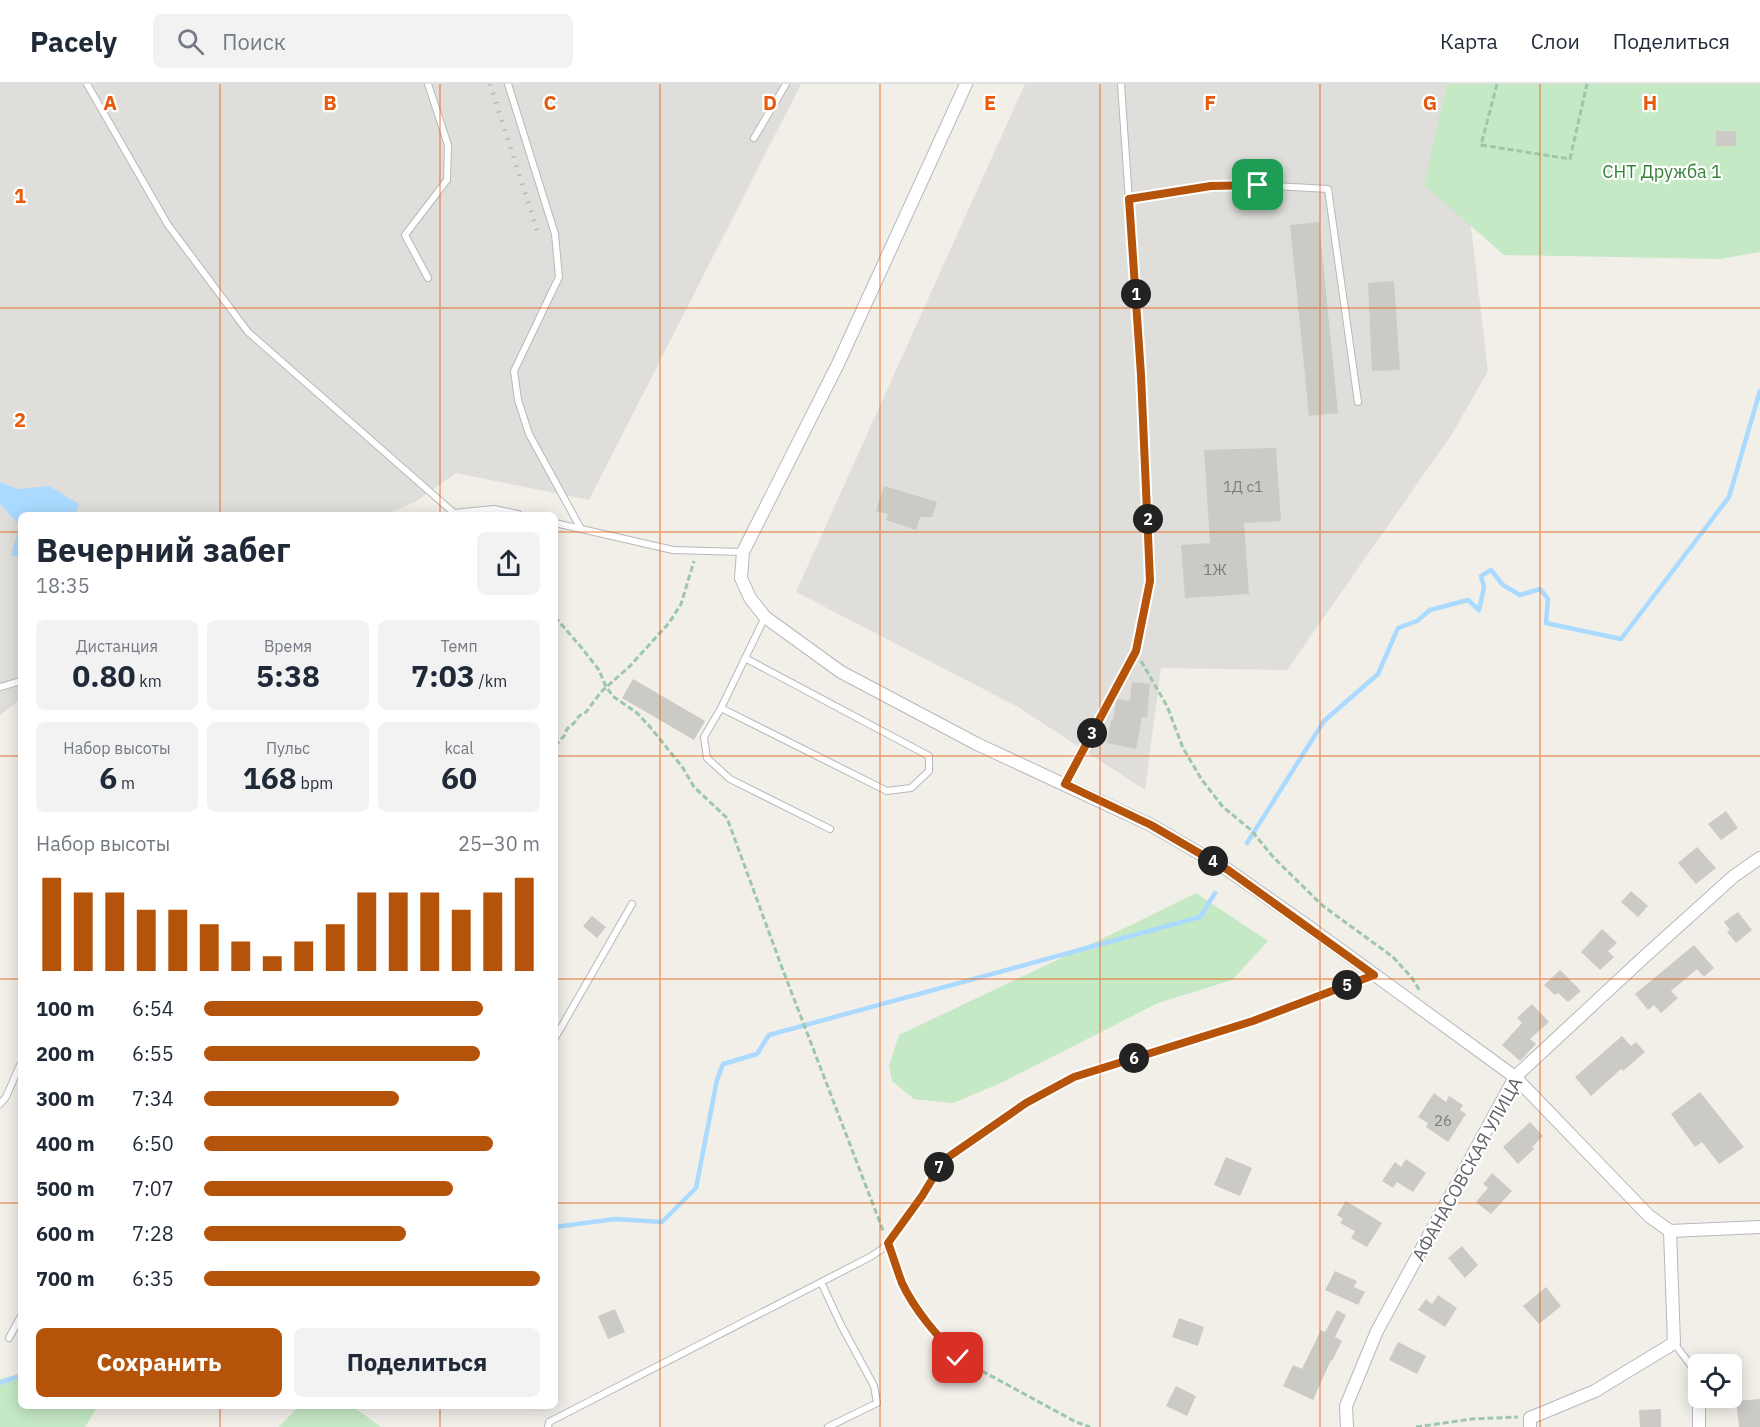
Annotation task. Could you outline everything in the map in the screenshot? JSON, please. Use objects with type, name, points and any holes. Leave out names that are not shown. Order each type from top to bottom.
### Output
[{"type":"street","points":[[966,84],[838,364],[743,552],[741,578],[750,598],[765,617],[841,672],[977,744],[1151,825],[1228,870],[1515,1077],[1649,1216],[1670,1231],[1760,1227]]},
{"type":"street","name":"АФАНАСОВСКАЯ УЛИЦА","points":[[1347,1427],[1346,1406],[1377,1331],[1515,1077],[1734,876],[1760,858]]},
{"type":"street","points":[[1530,1423],[1595,1390],[1674,1343],[1670,1231]]},
{"type":"street","points":[[1699,1427],[1700,1408]]},
{"type":"lane","points":[[87,84],[168,225],[248,332],[450,512]]},
{"type":"lane","points":[[428,84],[448,146],[447,180],[405,235],[428,279]]},
{"type":"lane","points":[[508,84],[555,234],[560,277],[514,370],[518,400],[529,434],[581,529]]},
{"type":"lane","points":[[754,138],[786,84]]},
{"type":"lane","points":[[1065,784],[1136,651],[1150,581],[1141,375],[1121,84]]},
{"type":"lane","points":[[1129,199],[1211,186],[1258,185],[1328,189],[1358,402]]},
{"type":"lane","points":[[469,512],[494,509],[508,512]]},
{"type":"lane","points":[[558,524],[673,550],[743,552]]},
{"type":"lane","points":[[765,617],[721,708],[704,736],[707,758],[730,779],[830,829]]},
{"type":"lane","points":[[721,708],[887,791],[911,788],[929,771],[929,756],[745,658]]},
{"type":"lane","points":[[0,687],[18,682]]},
{"type":"lane","points":[[558,1033],[632,904]]},
{"type":"lane","points":[[548,1427],[549,1422],[870,1257],[888,1243],[922,1196],[944,1160],[1026,1103],[1074,1077],[1253,1021],[1374,975]]},
{"type":"lane","points":[[0,1104],[6,1097],[18,1071]]},
{"type":"lane","points":[[821,1282],[874,1386],[877,1403],[828,1427]]},
{"type":"lane","points":[[9,1338],[18,1322]]},
{"type":"lane","points":[[1674,1343],[1688,1362]]},
{"type":"path","points":[[1497,84],[1481,145],[1570,159],[1587,84]]},
{"type":"path","points":[[558,743],[579,716],[586,712],[606,687],[629,667],[669,623],[681,604],[698,551]]},
{"type":"path","points":[[558,620],[581,646],[598,670],[606,687],[651,728],[683,768],[694,787],[727,818],[903,1284],[919,1310],[958,1358],[1089,1427]]},
{"type":"path","points":[[1136,651],[1167,706],[1183,748],[1202,780],[1223,807],[1251,830],[1274,858],[1323,906],[1393,957],[1418,987],[1422,998],[1419,1007]]},
{"type":"path","points":[[1416,1427],[1513,1416],[1530,1423]]},
{"type":"shaded area","points":[[0,84],[801,84],[589,500],[456,473],[415,502],[392,512],[18,512],[18,701],[0,715]]},
{"type":"shaded area","points":[[1025,84],[1454,84],[1488,371],[1452,434],[1287,670],[1161,668],[1145,790],[1018,707],[796,592]]},
{"type":"green space","name":"СНТ Дружба 1","points":[[1447,84],[1760,84],[1760,252],[1720,259],[1504,255],[1424,185]]},
{"type":"green space","points":[[1196,893],[1268,941],[1232,980],[1158,1003],[1003,1082],[953,1103],[914,1099],[892,1081],[889,1066],[899,1035]]},
{"type":"green space","points":[[18,1375],[18,1409],[96,1409],[85,1427],[0,1427],[0,1379]]},
{"type":"green space","points":[[296,1409],[356,1409],[381,1427],[279,1427]]},
{"type":"water","points":[[0,482],[18,489],[49,486],[79,504],[77,512],[18,512],[18,524],[0,504]]},
{"type":"water","points":[[18,532],[18,556],[11,555]]},
{"type":"building","points":[[1716,131],[1736,131],[1736,146],[1716,146]]},
{"type":"building","points":[[1319,222],[1338,413],[1309,416],[1290,225]]},
{"type":"building","points":[[1394,281],[1400,370],[1372,371],[1368,283]]},
{"type":"building","points":[[1276,448],[1281,521],[1244,523],[1249,594],[1185,598],[1181,545],[1210,543],[1204,450]]},
{"type":"building","points":[[884,486],[937,502],[932,517],[920,517],[916,530],[886,520],[888,514],[876,511]]},
{"type":"building","points":[[633,679],[705,721],[694,740],[622,698]]},
{"type":"building","points":[[1132,682],[1150,684],[1147,717],[1142,717],[1136,749],[1107,743],[1116,699],[1130,701]]},
{"type":"building","points":[[1726,811],[1738,828],[1721,840],[1708,824]]},
{"type":"building","points":[[1697,847],[1716,868],[1696,884],[1678,863]]},
{"type":"building","points":[[1631,891],[1648,906],[1638,917],[1621,902]]},
{"type":"building","points":[[1738,912],[1752,930],[1736,943],[1727,932],[1730,930],[1724,922]]},
{"type":"building","points":[[592,916],[606,927],[597,938],[583,926]]},
{"type":"building","points":[[1602,929],[1617,943],[1608,951],[1614,957],[1600,970],[1581,952]]},
{"type":"building","points":[[1694,945],[1714,968],[1704,977],[1697,969],[1671,991],[1678,998],[1661,1013],[1654,1005],[1648,1010],[1635,994]]},
{"type":"building","points":[[1560,970],[1581,991],[1568,1002],[1558,993],[1555,995],[1544,985]]},
{"type":"building","points":[[1532,1004],[1549,1022],[1530,1039],[1536,1044],[1520,1061],[1502,1045],[1522,1023],[1517,1018]]},
{"type":"building","points":[[1622,1036],[1631,1046],[1636,1042],[1645,1052],[1623,1071],[1621,1069],[1591,1096],[1575,1077]]},
{"type":"building","points":[[1700,1092],[1744,1147],[1719,1164],[1702,1142],[1695,1147],[1671,1114]]},
{"type":"building","points":[[1434,1093],[1446,1102],[1449,1096],[1463,1105],[1460,1110],[1466,1114],[1448,1142],[1426,1127],[1428,1123],[1418,1117]]},
{"type":"building","points":[[1530,1122],[1543,1136],[1532,1147],[1534,1149],[1518,1164],[1503,1147]]},
{"type":"building","points":[[1226,1157],[1252,1168],[1240,1196],[1214,1185]]},
{"type":"building","points":[[1406,1159],[1426,1173],[1413,1192],[1397,1182],[1393,1188],[1382,1181],[1395,1162],[1401,1167]]},
{"type":"building","points":[[1492,1173],[1512,1191],[1491,1214],[1476,1202],[1488,1188],[1483,1184]]},
{"type":"building","points":[[1346,1201],[1382,1223],[1367,1247],[1351,1238],[1355,1231],[1340,1223],[1343,1219],[1337,1215]]},
{"type":"building","points":[[1462,1246],[1478,1265],[1465,1278],[1448,1258]]},
{"type":"building","points":[[1335,1271],[1357,1281],[1354,1287],[1365,1292],[1358,1305],[1325,1290]]},
{"type":"building","points":[[1546,1287],[1561,1306],[1539,1324],[1523,1306]]},
{"type":"building","points":[[1438,1295],[1457,1308],[1445,1327],[1418,1310],[1426,1299],[1432,1304]]},
{"type":"building","points":[[615,1309],[625,1332],[608,1339],[598,1316]]},
{"type":"building","points":[[1337,1310],[1346,1315],[1335,1337],[1342,1341],[1313,1400],[1283,1386],[1293,1365],[1302,1369],[1321,1330],[1325,1332]]},
{"type":"building","points":[[1179,1318],[1204,1327],[1198,1346],[1172,1337]]},
{"type":"building","points":[[1398,1342],[1426,1356],[1417,1374],[1389,1360]]},
{"type":"building","points":[[1176,1386],[1196,1396],[1187,1416],[1166,1406]]},
{"type":"building","points":[[1760,1399],[1760,1427],[1739,1427],[1737,1408],[1742,1408],[1742,1400]]},
{"type":"building","points":[[1661,1409],[1661,1427],[1640,1427],[1639,1410]]},
{"type":"waterway","points":[[1247,843],[1324,721],[1378,674],[1398,628],[1417,621],[1430,610],[1468,600],[1479,610],[1484,587],[1481,576],[1491,570],[1503,585],[1520,595],[1540,589],[1548,599],[1546,623],[1621,639],[1729,497],[1760,391]]},
{"type":"waterway","points":[[558,1227],[615,1219],[662,1222],[696,1188],[717,1080],[723,1064],[757,1054],[769,1035],[1200,917],[1215,893]]},
{"type":"waterway","points":[[0,1383],[18,1376]]},
{"type":"railway","points":[[490,84],[538,233]]},
{"type":"route","points":[[958,1358],[935,1332],[903,1284],[888,1243],[922,1196],[944,1160],[1026,1103],[1074,1077],[1253,1021],[1374,975],[1228,870],[1151,825],[1065,784],[1136,651],[1150,581],[1141,375],[1129,199],[1211,186],[1258,185]]}]
